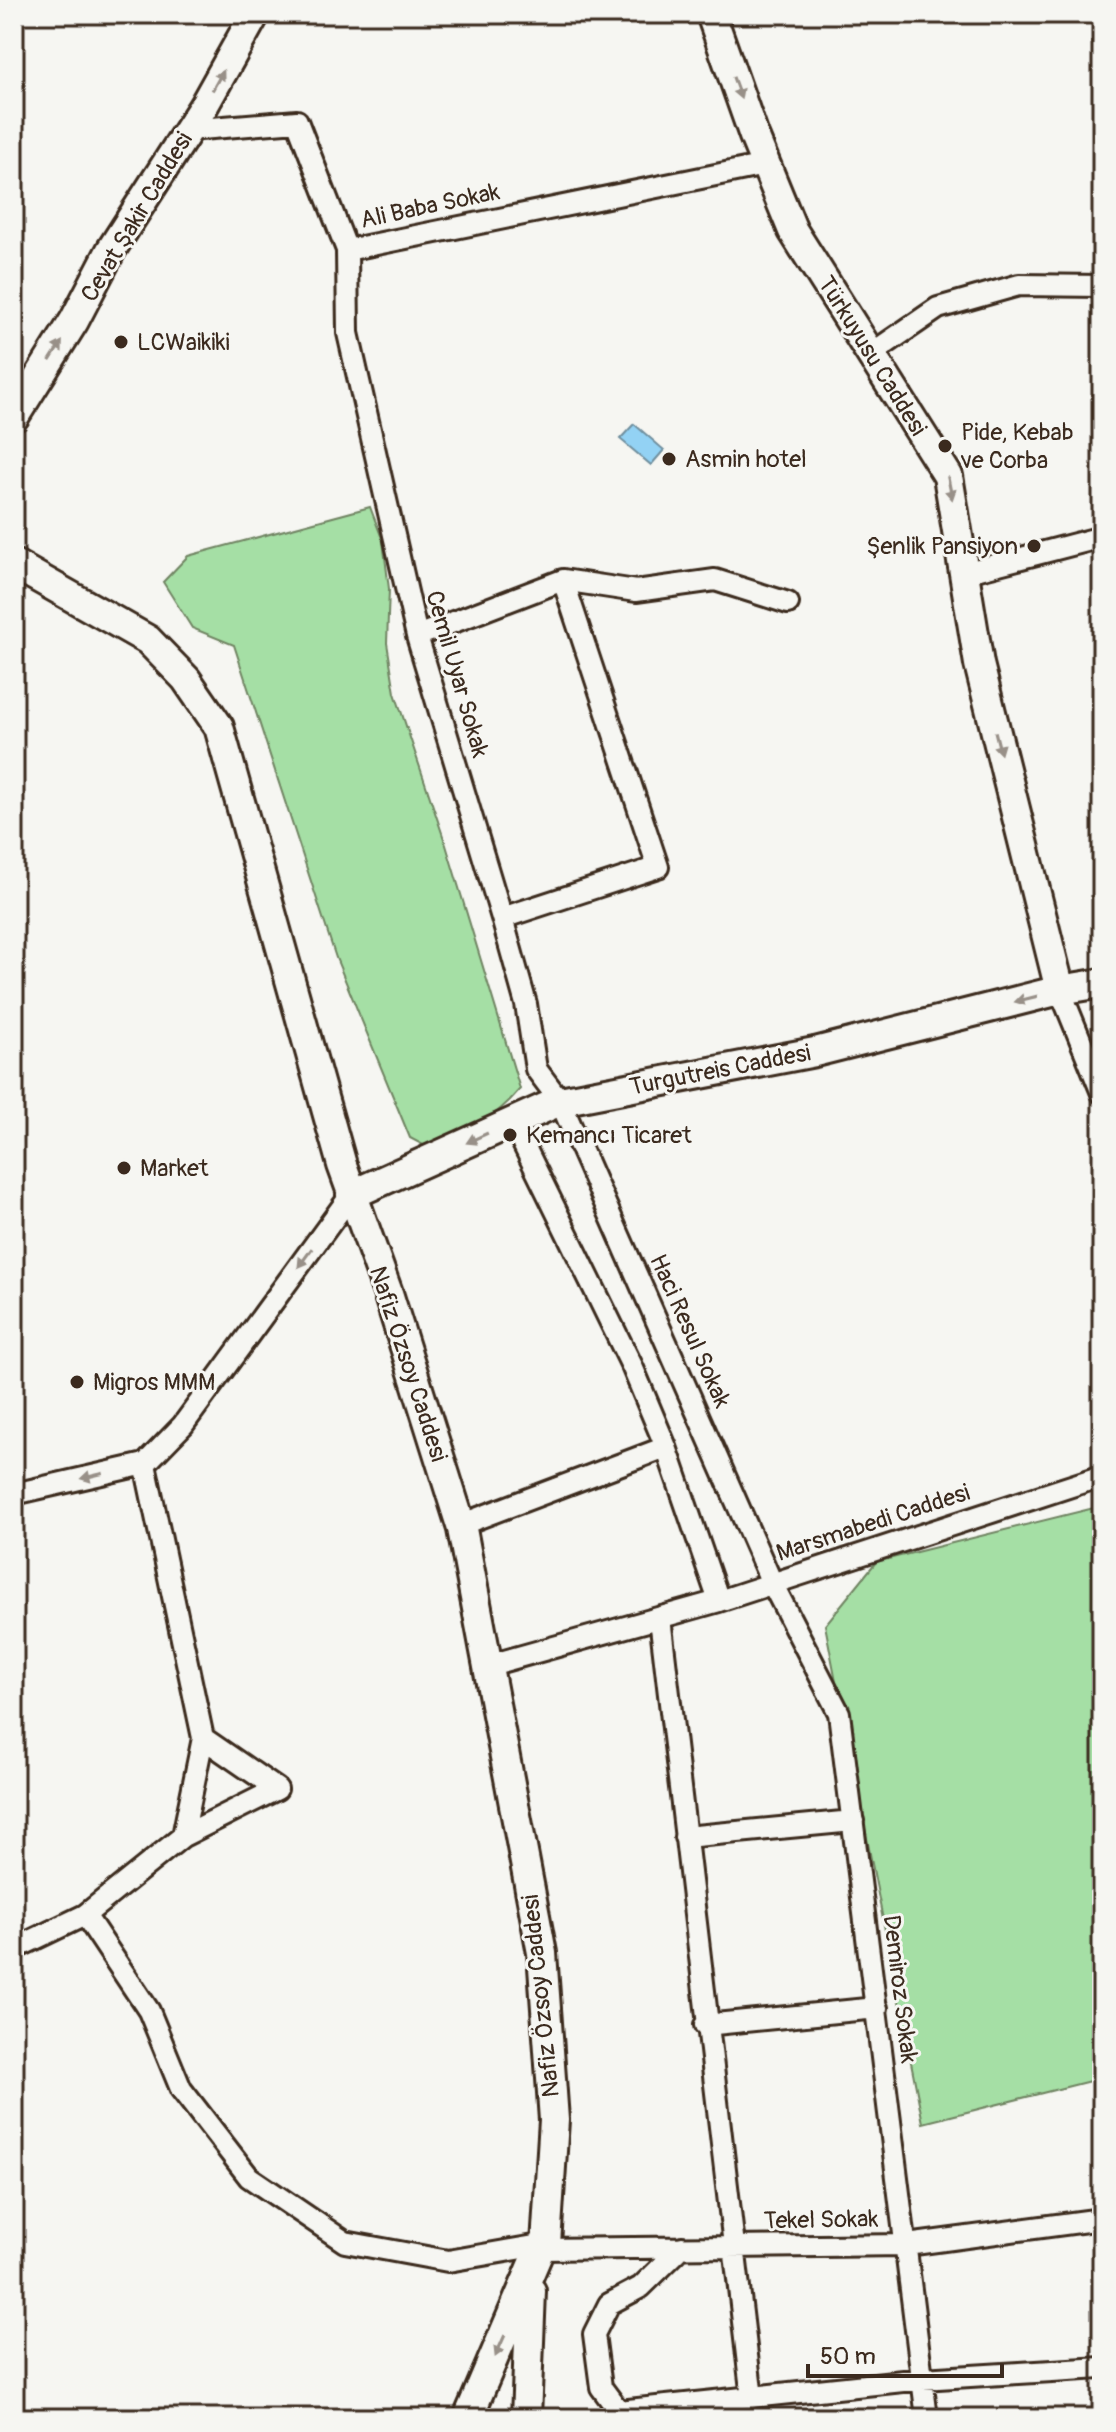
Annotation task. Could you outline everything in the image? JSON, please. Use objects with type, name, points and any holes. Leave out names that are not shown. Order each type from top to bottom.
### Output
[{"type":"main road","name":"Cevat Şakir Caddesi","points":[[14,417],[74,321],[111,250],[188,130],[255,14]]},
{"type":"main road","name":"Türkuyusu Caddesi","points":[[711,14],[765,165],[793,231],[948,476],[979,664],[1060,990]]},
{"type":"main road","name":"Nafiz Özsoy Caddesi","points":[[14,564],[148,640],[186,679],[219,727],[351,1195],[388,1293],[460,1525],[490,1665],[542,1953],[554,2120],[526,2418]]},
{"type":"main road","name":"Turgutreis Caddesi","points":[[351,1195],[560,1101],[815,1052],[1060,990],[1102,983]]},
{"type":"main road","name":"Nafiz Özsoy Caddesi","points":[[468,2418],[539,2256]]},
{"type":"street","name":"Ali Baba Sokak","points":[[188,130],[297,121],[347,250],[765,165]]},
{"type":"street","name":"Cemil Uyar Sokak","points":[[347,250],[348,333],[417,636],[526,1004],[536,1069],[560,1101]]},
{"type":"street","points":[[871,354],[938,308],[1019,285],[1102,286]]},
{"type":"street","points":[[964,573],[1101,537]]},
{"type":"street","points":[[417,636],[563,580],[636,591],[715,580],[788,603]]},
{"type":"street","points":[[502,918],[658,867],[563,580]]},
{"type":"street","points":[[1060,990],[1102,1093]]},
{"type":"street","name":"Haci Resul Sokak","points":[[560,1101],[772,1583]]},
{"type":"street","points":[[512,1121],[632,1366],[666,1447],[719,1601]]},
{"type":"street","points":[[14,1494],[145,1464],[183,1425],[351,1195]]},
{"type":"street","points":[[460,1525],[666,1447]]},
{"type":"street","points":[[145,1464],[203,1738],[183,1836]]},
{"type":"street","name":"Marsmabedi Caddesi","points":[[490,1665],[719,1601],[1102,1476]]},
{"type":"street","name":"Demiroz Sokak","points":[[772,1583],[839,1713],[927,2418]]},
{"type":"street","points":[[660,1618],[705,2025],[752,2398]]},
{"type":"street","points":[[14,1949],[85,1915],[183,1836],[277,1789],[203,1738]]},
{"type":"street","points":[[685,1837],[853,1821]]},
{"type":"street","name":"Tekel Sokak","points":[[85,1915],[149,2011],[181,2089],[249,2177],[345,2242],[448,2261],[682,2247],[907,2245],[1102,2219]]},
{"type":"street","points":[[705,2025],[877,2008]]},
{"type":"street","points":[[682,2247],[641,2287],[609,2304],[594,2334],[601,2387],[622,2415],[922,2379],[1102,2368]]},
{"type":"green space","points":[[370,507],[383,541],[389,589],[387,643],[395,693],[446,845],[520,1089],[500,1109],[477,1125],[452,1138],[425,1146],[410,1138],[336,958],[234,645],[192,628],[163,582],[188,556]]},
{"type":"green space","points":[[1102,1506],[1102,2078],[923,2123],[825,1625],[876,1562]]},
{"type":"water","points":[[634,424],[664,450],[651,465],[620,439]]},
{"type":"place","name":"LCWaikiki","points":[[121,342]]},
{"type":"place","name":"Pide, Kebab ve Corba","points":[[945,446]]},
{"type":"place","name":"Asmin hotel","points":[[669,459]]},
{"type":"place","name":"Şenlik Pansiyon","points":[[1034,546]]},
{"type":"place","name":"Kemancı Ticaret","points":[[510,1135]]},
{"type":"place","name":"Market","points":[[124,1168]]},
{"type":"place","name":"Migros MMM","points":[[77,1382]]}]
